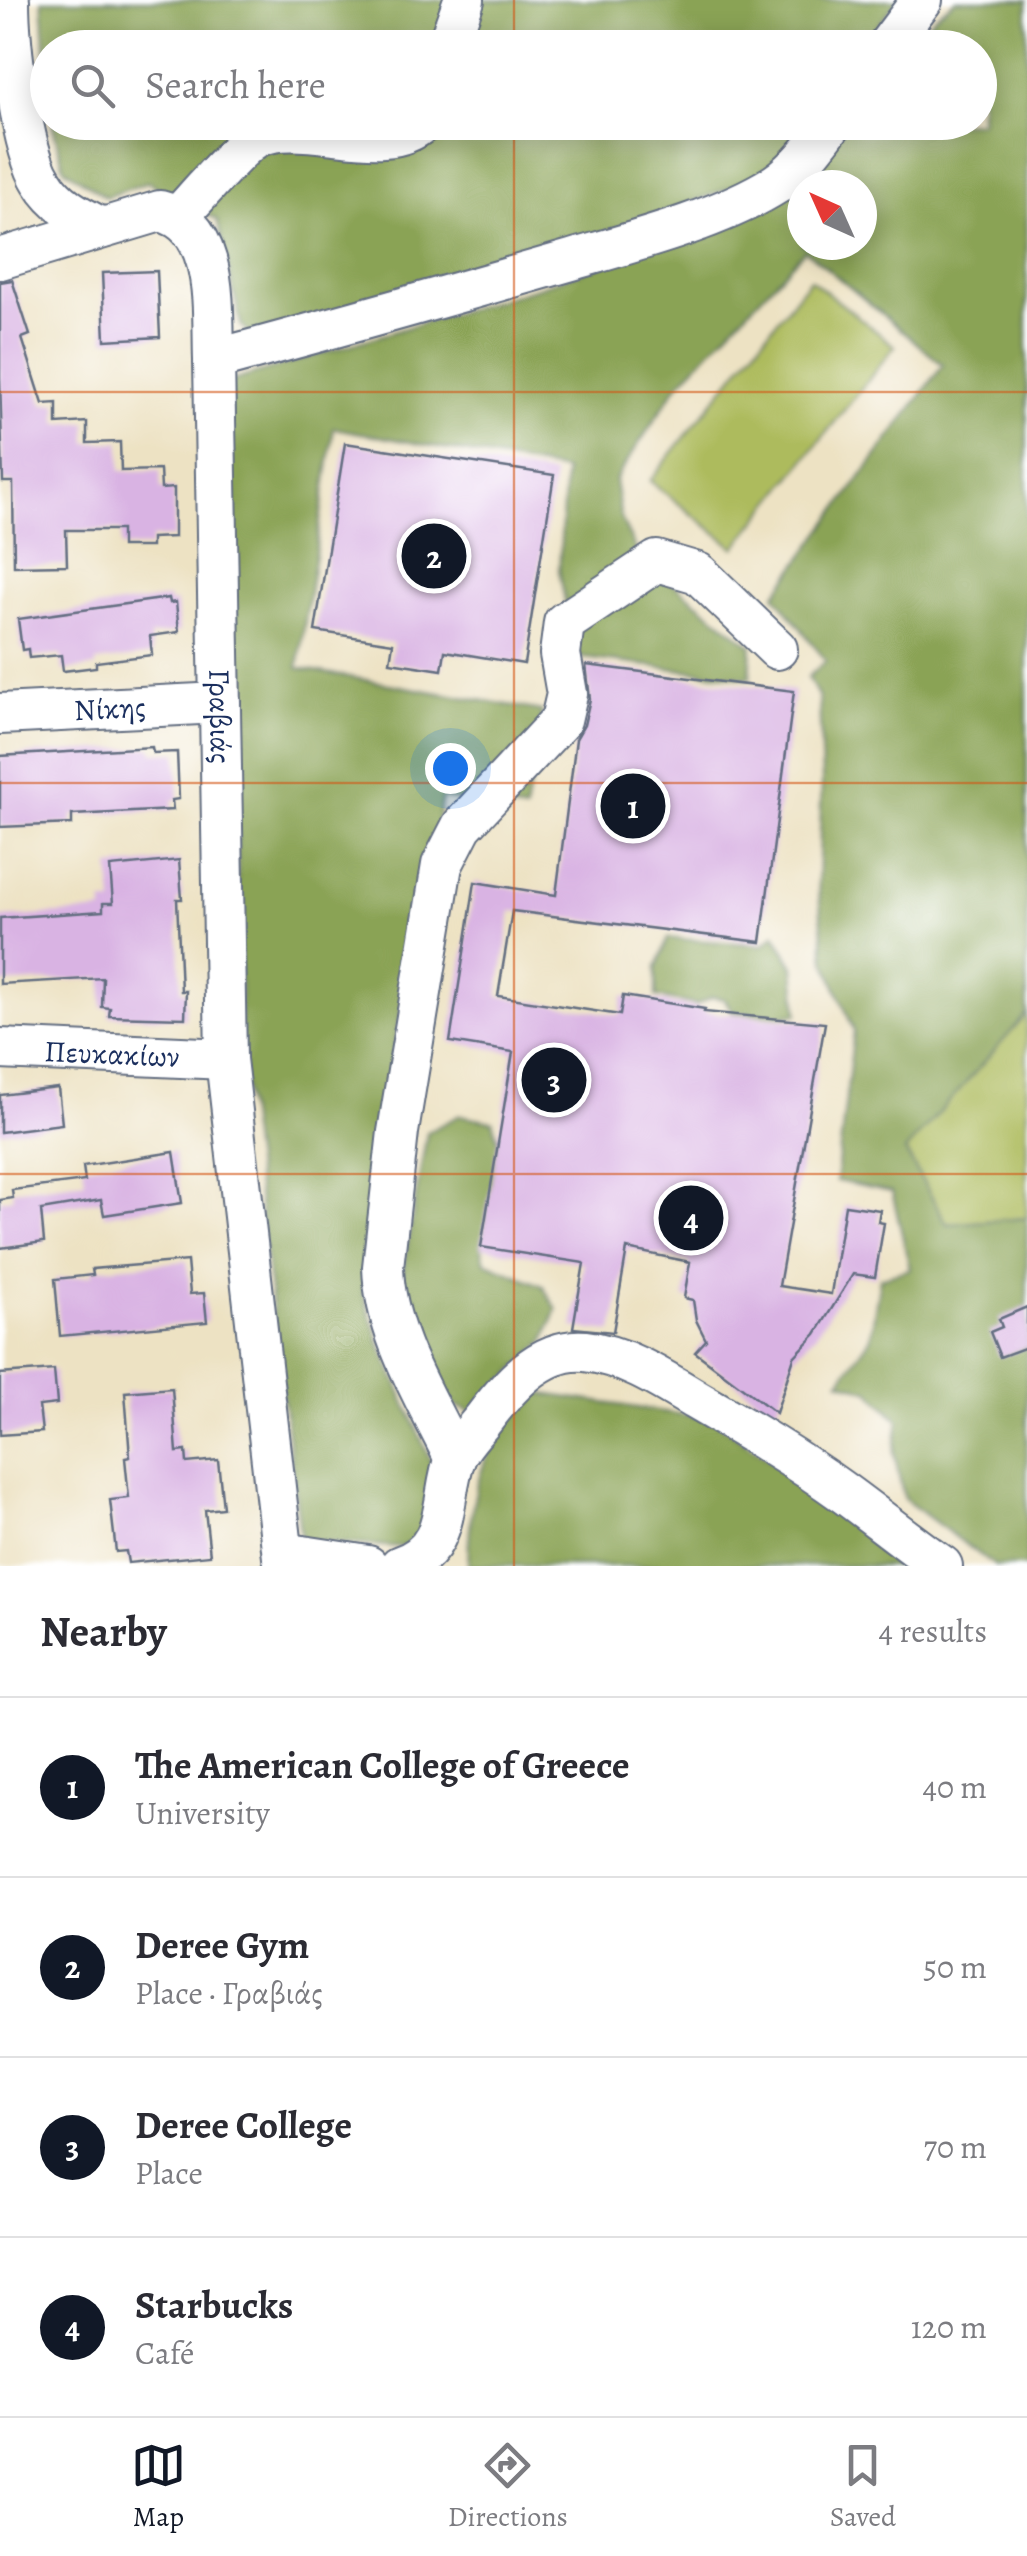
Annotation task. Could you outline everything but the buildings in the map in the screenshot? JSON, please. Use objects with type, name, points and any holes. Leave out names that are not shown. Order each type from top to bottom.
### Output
[{"type":"street","points":[[9,0],[19,100],[40,180],[73,214],[102,228]]},
{"type":"street","points":[[453,30],[464,0]]},
{"type":"street","points":[[900,30],[922,0]]},
{"type":"street","points":[[0,259],[160,210],[178,217],[252,140]]},
{"type":"street","points":[[214,360],[606,250],[716,211],[777,183],[819,140]]},
{"type":"street","name":"Γραβιάς","points":[[178,217],[199,238],[212,297],[226,1059],[283,1559]]},
{"type":"street","points":[[455,1459],[397,1337],[383,1288],[382,1267],[398,1132],[442,865],[462,826],[561,720],[567,694],[560,654],[564,624],[656,561],[698,573],[777,649]]},
{"type":"street","name":"Νίκης","points":[[0,714],[220,703]]},
{"type":"street","name":"Πευκακίων","points":[[0,1049],[226,1059]]},
{"type":"street","points":[[400,1566],[439,1547],[455,1459],[499,1399],[552,1356],[584,1351],[611,1357],[662,1380],[752,1432],[841,1491],[942,1566]]},
{"type":"street","points":[[283,1559],[368,1566]]},
{"type":"green space","points":[[42,0],[898,0],[874,30],[44,30]]},
{"type":"green space","points":[[955,0],[1027,0],[1027,1014],[905,1151],[947,1224],[1027,1218],[1027,1566],[995,1566],[904,1499],[894,1453],[899,1421],[870,1391],[840,1381],[870,1339],[880,1278],[910,1269],[892,1192],[836,1181],[854,1031],[825,960],[818,883],[822,778],[819,698],[808,677],[826,661],[775,595],[943,365],[817,260],[877,260],[877,170],[797,170],[832,140],[997,140],[997,30],[923,30]]},
{"type":"green space","points":[[57,140],[793,140],[770,167],[749,181],[634,224],[251,337],[241,325],[217,220],[148,182],[106,197],[64,168]]},
{"type":"green space","points":[[787,178],[787,260],[796,260],[677,386],[615,480],[621,519],[639,556],[752,646],[750,678],[576,657],[559,571],[565,471],[334,428],[298,668],[542,711],[525,811],[442,798],[380,1123],[365,1240],[363,1293],[382,1348],[435,1471],[423,1535],[402,1547],[301,1541],[241,1060],[228,382],[520,293],[743,216]]},
{"type":"green space","points":[[810,279],[895,346],[735,548],[650,481]]},
{"type":"green space","points":[[775,934],[794,966],[798,1014],[733,1012],[724,999],[712,997],[696,1005],[656,997],[656,969],[668,938],[763,945]]},
{"type":"green space","points":[[1027,1014],[1027,1218],[947,1224],[905,1150]]},
{"type":"green space","points":[[460,1115],[493,1121],[500,1146],[482,1250],[485,1262],[543,1286],[557,1309],[544,1342],[472,1412],[447,1403],[413,1345],[400,1287],[427,1132]]},
{"type":"green space","points":[[531,1392],[712,1419],[922,1566],[468,1566],[471,1515],[483,1466],[500,1429]]},
{"type":"place","name":"Deree Gym","points":[[434,556]]},
{"type":"place","name":"The American College of Greece","points":[[633,806]]},
{"type":"place","name":"Deree College","points":[[554,1080]]},
{"type":"place","name":"Starbucks","points":[[691,1218]]}]
